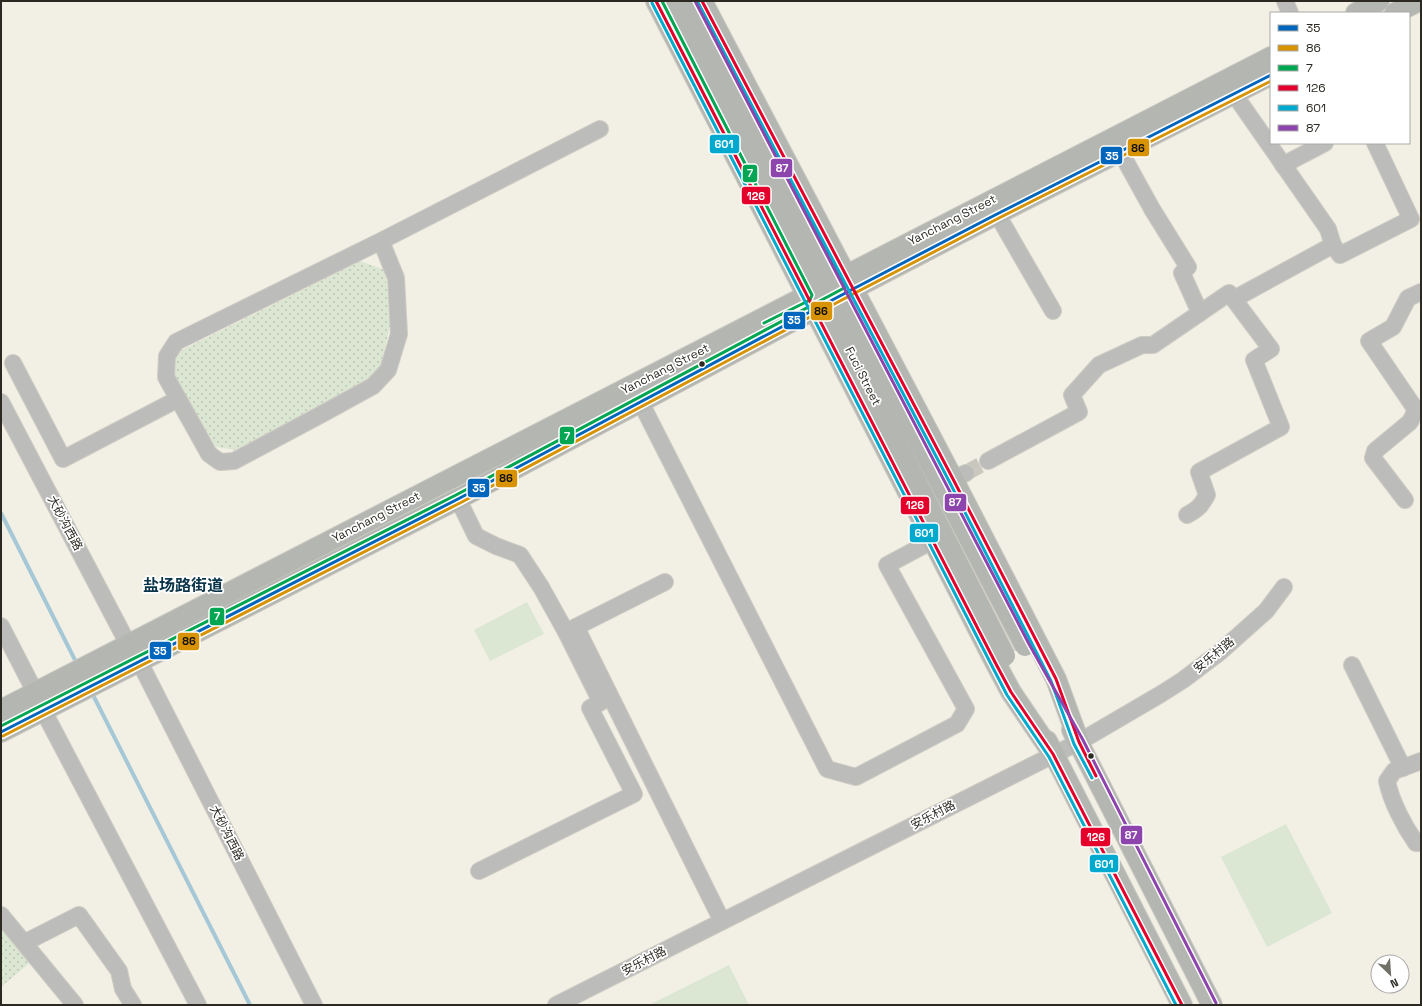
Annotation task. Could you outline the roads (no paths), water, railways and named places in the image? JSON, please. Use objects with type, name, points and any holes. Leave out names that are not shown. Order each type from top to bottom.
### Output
[{"type":"main road","points":[[656,1],[996,664],[1011,692],[1053,754],[1182,1005]]},
{"type":"main road","name":"Fuci Street","points":[[670,1],[720,95],[1006,656],[1053,754]]},
{"type":"main road","name":"Fuci Street","points":[[689,1],[1025,646],[1079,742]]},
{"type":"main road","points":[[702,1],[824,236],[960,476],[1056,679],[1079,742],[1212,1005]]},
{"type":"main road","points":[[1358,12],[1379,1]]},
{"type":"main road","points":[[1397,12],[1419,1]]},
{"type":"main road","name":"Yanchang Street","points":[[62,689],[111,653],[128,644],[365,523],[810,303],[1270,58]]},
{"type":"main road","name":"Yanchang Street","points":[[850,282],[997,214],[1270,76]]},
{"type":"main road","name":"Yanchang Street","points":[[62,689],[119,671],[458,499],[641,403],[810,303]]},
{"type":"main road","points":[[1,732],[39,701],[62,689]]},
{"type":"main road","points":[[1,710],[39,701]]},
{"type":"street","points":[[1285,1],[1290,12]]},
{"type":"street","points":[[1234,94],[1328,230],[1333,245],[1340,255],[1411,218],[1375,144]]},
{"type":"street","points":[[381,241],[396,278],[399,334],[388,370],[372,386],[234,461],[220,462],[208,454],[166,377],[167,356],[176,342],[381,241],[600,129]]},
{"type":"street","points":[[1283,165],[1323,144]]},
{"type":"street","points":[[1120,151],[1152,210],[1188,267],[1182,273],[1200,313]]},
{"type":"street","points":[[997,214],[1053,311]]},
{"type":"street","points":[[988,461],[1079,412],[1072,395],[1099,366],[1142,345],[1153,345],[1200,313],[1333,245]]},
{"type":"street","points":[[1405,500],[1373,458],[1375,451],[1410,422],[1416,410],[1369,342],[1393,327],[1408,298],[1421,292]]},
{"type":"street","points":[[1187,515],[1202,505],[1207,495],[1199,472],[1281,427],[1254,360],[1271,349],[1232,296]]},
{"type":"street","points":[[13,363],[63,459],[178,399]]},
{"type":"street","name":"大砂沟西路","points":[[1,402],[128,644]]},
{"type":"street","points":[[641,403],[827,769],[856,777],[957,724],[966,709],[887,565],[932,541]]},
{"type":"street","points":[[458,499],[476,536],[496,546],[520,555],[571,629],[722,921]]},
{"type":"street","points":[[571,629],[665,582]]},
{"type":"street","name":"安乐村路","points":[[556,1005],[1079,742],[1183,680],[1220,652],[1266,611],[1284,587]]},
{"type":"street","points":[[1,626],[198,1005]]},
{"type":"street","points":[[480,871],[634,794],[590,708],[601,702],[571,629]]},
{"type":"street","name":"大砂沟西路","points":[[139,661],[314,1005]]},
{"type":"street","points":[[1352,665],[1403,768]]},
{"type":"street","points":[[1421,761],[1394,771],[1387,781],[1389,793],[1411,836],[1416,843],[1421,843]]},
{"type":"street","points":[[1,915],[75,1005]]},
{"type":"street","points":[[24,943],[79,915],[119,971],[123,989],[133,1005]]},
{"type":"waterway","points":[[1,513],[77,664]]},
{"type":"waterway","points":[[91,691],[250,1005]]},
{"type":"tunnel","points":[[966,473],[988,461]]},
{"type":"district","name":"盐场路街道","points":[[183,585]]}]
